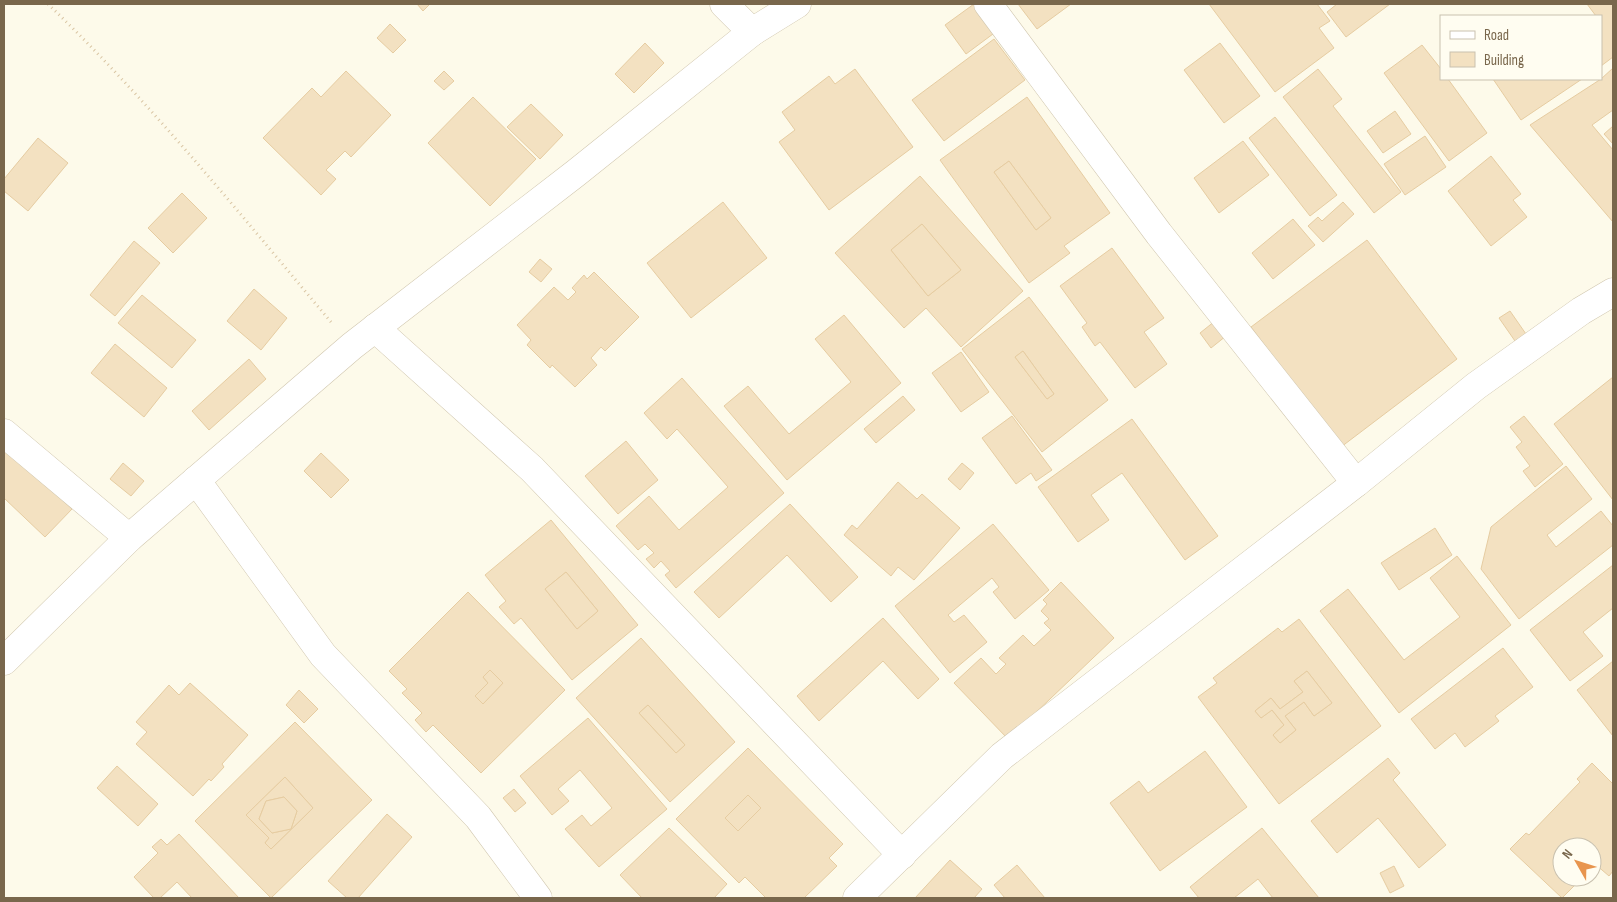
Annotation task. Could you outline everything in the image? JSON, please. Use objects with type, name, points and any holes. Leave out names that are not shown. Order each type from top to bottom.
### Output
[{"type":"street","points":[[724,4],[752,32]]},
{"type":"street","points":[[4,662],[129,538],[352,346],[576,173],[752,32],[797,4]]},
{"type":"street","points":[[988,4],[1159,234],[1356,482]]},
{"type":"street","points":[[857,898],[1002,756],[1356,482],[1476,386],[1581,311],[1613,292]]},
{"type":"street","points":[[375,328],[532,469],[902,855]]},
{"type":"street","points":[[4,434],[129,538]]},
{"type":"street","points":[[196,480],[323,655],[478,817],[538,898]]},
{"type":"path","points":[[48,4],[89,44],[148,110],[352,346]]},
{"type":"building","points":[[417,4],[430,4],[423,11]]},
{"type":"building","points":[[974,4],[977,4],[997,31],[966,54],[945,25]]},
{"type":"building","points":[[1018,4],[1071,4],[1037,29]]},
{"type":"building","points":[[1209,4],[1317,4],[1330,21],[1319,28],[1334,48],[1275,92]]},
{"type":"building","points":[[1337,4],[1390,4],[1346,37],[1327,12]]},
{"type":"building","points":[[1587,4],[1613,4],[1613,57],[1602,65],[1602,15],[1595,15]]},
{"type":"building","points":[[390,24],[406,40],[393,53],[377,38]]},
{"type":"building","points":[[994,39],[1025,80],[944,141],[912,100]]},
{"type":"building","points":[[645,43],[664,63],[634,93],[615,74]]},
{"type":"building","points":[[1220,43],[1260,96],[1224,123],[1184,70]]},
{"type":"building","points":[[1422,45],[1440,68],[1440,80],[1449,80],[1487,133],[1449,161],[1384,73]]},
{"type":"building","points":[[1613,68],[1613,110],[1592,125],[1613,150],[1613,222],[1530,125],[1602,80]]},
{"type":"building","points":[[855,69],[913,147],[829,210],[779,142],[795,130],[782,112],[829,76],[835,84]]},
{"type":"building","points":[[1318,69],[1342,99],[1333,106],[1401,192],[1374,213],[1283,97]]},
{"type":"building","points":[[346,71],[391,115],[351,157],[345,151],[326,170],[336,179],[321,195],[263,138],[312,88],[321,97]]},
{"type":"building","points":[[444,71],[454,81],[444,90],[434,81]]},
{"type":"building","points":[[1494,80],[1581,80],[1521,120]]},
{"type":"building","points":[[473,97],[536,159],[490,206],[428,143]]},
{"type":"building","points":[[1027,97],[1110,213],[1064,246],[1070,253],[1029,283],[940,160]],"holes":[[[1009,161],[1051,218],[1036,230],[994,172]]]},
{"type":"building","points":[[531,104],[563,135],[540,159],[507,127]]},
{"type":"building","points":[[1395,111],[1411,134],[1383,153],[1367,131]]},
{"type":"building","points":[[1275,117],[1337,195],[1310,216],[1249,138]]},
{"type":"building","points":[[1613,126],[1613,144],[1604,134]]},
{"type":"building","points":[[1425,136],[1446,167],[1405,195],[1384,164]]},
{"type":"building","points":[[38,138],[68,163],[28,211],[4,191],[4,179]]},
{"type":"building","points":[[1243,141],[1269,175],[1219,213],[1194,178]]},
{"type":"building","points":[[1491,156],[1521,194],[1513,200],[1527,217],[1491,246],[1448,191]]},
{"type":"building","points":[[1009,161],[1051,218],[1036,230],[994,172]]},
{"type":"building","points":[[920,176],[1023,291],[961,347],[926,308],[904,328],[835,253]],"holes":[[[922,224],[961,270],[928,296],[891,250]]]},
{"type":"building","points":[[182,193],[207,218],[173,253],[148,228]]},
{"type":"building","points":[[723,202],[767,258],[691,318],[647,263]]},
{"type":"building","points":[[1343,202],[1354,214],[1323,242],[1308,226],[1318,217],[1322,221]]},
{"type":"building","points":[[1293,219],[1315,245],[1273,279],[1252,253]]},
{"type":"building","points":[[922,224],[961,270],[928,296],[891,250]]},
{"type":"building","points":[[1367,240],[1457,359],[1341,447],[1251,327]]},
{"type":"building","points":[[134,241],[160,263],[115,316],[90,295]]},
{"type":"building","points":[[1112,248],[1164,318],[1144,332],[1167,364],[1135,388],[1100,342],[1095,346],[1082,327],[1087,323],[1060,286]]},
{"type":"building","points":[[540,259],[552,269],[541,282],[529,272]]},
{"type":"building","points":[[594,272],[639,317],[605,351],[601,347],[591,358],[597,365],[575,387],[552,365],[550,368],[527,345],[531,340],[517,325],[554,287],[568,300],[576,292],[572,288],[584,275],[587,279]]},
{"type":"building","points":[[254,289],[287,318],[261,350],[227,321]]},
{"type":"building","points":[[142,295],[196,340],[172,368],[118,323]]},
{"type":"building","points":[[1029,297],[1108,400],[1042,452],[962,349]],"holes":[[[1023,351],[1054,394],[1047,399],[1015,357]]]},
{"type":"building","points":[[1510,311],[1526,334],[1515,341],[1499,318]]},
{"type":"building","points":[[844,315],[901,383],[787,480],[724,406],[748,386],[789,434],[851,382],[815,339]]},
{"type":"building","points":[[1215,321],[1226,336],[1211,348],[1200,333]]},
{"type":"building","points":[[115,344],[167,388],[144,417],[91,373]]},
{"type":"building","points":[[1023,351],[1054,394],[1047,399],[1015,357]]},
{"type":"building","points":[[961,352],[989,392],[961,412],[932,373]]},
{"type":"building","points":[[249,359],[266,379],[209,430],[192,411]]},
{"type":"building","points":[[1613,377],[1612,442],[1613,500],[1554,424]]},
{"type":"building","points":[[682,378],[784,493],[676,588],[665,575],[670,571],[661,561],[654,568],[646,559],[654,553],[645,544],[638,550],[616,526],[649,496],[679,530],[728,487],[677,429],[667,439],[644,413]]},
{"type":"building","points":[[903,396],[915,410],[876,443],[864,429]]},
{"type":"building","points":[[1012,416],[1052,470],[1036,481],[1031,473],[1016,484],[982,438]]},
{"type":"building","points":[[1524,416],[1563,464],[1535,487],[1523,471],[1530,466],[1516,447],[1522,442],[1510,427]]},
{"type":"building","points":[[1132,419],[1218,536],[1185,560],[1122,473],[1091,495],[1109,520],[1078,542],[1038,487]]},
{"type":"building","points":[[626,441],[658,480],[618,514],[585,476]]},
{"type":"building","points":[[4,445],[72,509],[45,537],[4,498]]},
{"type":"building","points":[[321,453],[349,480],[331,498],[304,471]]},
{"type":"building","points":[[123,463],[144,481],[131,496],[110,479]]},
{"type":"building","points":[[962,463],[974,473],[960,490],[948,479]]},
{"type":"building","points":[[1566,466],[1592,499],[1547,535],[1556,547],[1601,511],[1613,526],[1613,545],[1519,619],[1481,569],[1491,527]]},
{"type":"building","points":[[898,482],[917,499],[922,494],[960,528],[914,580],[898,567],[891,576],[844,535],[852,525],[857,529]]},
{"type":"building","points":[[790,504],[858,577],[831,602],[787,555],[719,618],[694,592]]},
{"type":"building","points":[[551,520],[638,625],[572,680],[521,618],[514,624],[499,607],[506,601],[485,575]],"holes":[[[566,572],[598,611],[577,629],[545,589]]]},
{"type":"building","points":[[993,524],[1049,590],[1015,619],[993,592],[999,587],[992,578],[948,615],[954,622],[964,615],[987,642],[950,673],[895,606]]},
{"type":"building","points":[[1435,528],[1452,555],[1399,590],[1381,563]]},
{"type":"building","points":[[1457,556],[1511,625],[1399,713],[1320,611],[1348,589],[1404,660],[1460,617],[1430,578]]},
{"type":"building","points":[[1613,565],[1613,608],[1583,632],[1603,656],[1570,681],[1530,630]]},
{"type":"building","points":[[566,572],[598,611],[577,629],[545,589]]},
{"type":"building","points":[[1061,582],[1114,638],[1008,739],[954,683],[981,658],[996,674],[1006,664],[999,658],[1023,635],[1034,646],[1051,630],[1044,623],[1049,619],[1041,611],[1047,604],[1043,600]]},
{"type":"building","points":[[468,592],[565,690],[481,773],[433,725],[426,732],[415,720],[422,713],[402,693],[407,689],[389,671]],"holes":[[[490,670],[503,683],[483,704],[475,696],[488,683],[483,677]]]},
{"type":"building","points":[[883,618],[939,679],[918,699],[883,661],[819,721],[797,696]]},
{"type":"building","points":[[1299,619],[1381,726],[1279,804],[1198,697],[1217,683],[1213,678],[1278,628],[1282,632]],"holes":[[[1307,671],[1332,703],[1314,716],[1304,702],[1285,716],[1296,730],[1280,743],[1273,735],[1284,725],[1272,710],[1261,718],[1255,711],[1271,698],[1280,709],[1303,692],[1294,681]]]},
{"type":"building","points":[[641,638],[735,742],[670,802],[576,698]],"holes":[[[648,705],[685,745],[676,753],[639,713]]]},
{"type":"building","points":[[1503,648],[1533,687],[1495,716],[1499,721],[1465,747],[1455,733],[1435,749],[1411,719]]},
{"type":"building","points":[[1613,661],[1613,736],[1577,690]]},
{"type":"building","points":[[490,670],[503,683],[483,704],[475,696],[488,683],[483,677]]},
{"type":"building","points":[[1307,671],[1332,703],[1314,716],[1304,702],[1285,716],[1296,730],[1280,743],[1273,735],[1284,725],[1272,710],[1261,718],[1255,711],[1271,698],[1280,709],[1303,692],[1294,681]]},
{"type":"building","points":[[190,683],[248,735],[222,764],[224,767],[193,796],[136,744],[147,732],[136,722],[169,685],[179,695]]},
{"type":"building","points":[[299,690],[318,709],[304,723],[286,705]]},
{"type":"building","points":[[648,705],[685,745],[676,753],[639,713]]},
{"type":"building","points":[[588,718],[667,809],[599,867],[565,829],[582,815],[591,826],[612,808],[580,770],[558,789],[569,801],[552,815],[520,776]]},
{"type":"building","points":[[295,722],[372,800],[271,898],[195,821]],"holes":[[[285,777],[313,808],[271,849],[265,843],[269,838],[246,815]]]},
{"type":"building","points":[[748,748],[843,844],[829,858],[837,866],[804,898],[766,898],[745,877],[739,883],[676,819]],"holes":[[[748,795],[761,808],[738,831],[725,818]]]},
{"type":"building","points":[[1205,751],[1247,807],[1160,871],[1110,803],[1139,781],[1148,793]]},
{"type":"building","points":[[1388,758],[1400,773],[1393,780],[1446,845],[1419,868],[1378,818],[1337,853],[1311,821]]},
{"type":"building","points":[[1592,763],[1613,784],[1613,871],[1609,876],[1602,870],[1602,837],[1552,837],[1552,887],[1573,887],[1562,898],[1510,849],[1526,833],[1529,835],[1580,782],[1577,779]]},
{"type":"building","points":[[117,766],[158,804],[138,826],[97,788]]},
{"type":"building","points":[[285,777],[313,808],[271,849],[265,843],[269,838],[246,815]],"holes":[[[284,797],[297,811],[291,829],[272,833],[259,819],[266,801]]]},
{"type":"building","points":[[514,789],[526,803],[515,812],[503,798]]},
{"type":"building","points":[[748,795],[761,808],[738,831],[725,818]]},
{"type":"building","points":[[284,797],[297,811],[291,829],[272,833],[259,819],[266,801]]},
{"type":"building","points":[[387,814],[412,837],[358,898],[347,898],[328,881]]},
{"type":"building","points":[[669,828],[727,884],[714,898],[642,898],[620,875]]},
{"type":"building","points":[[1262,828],[1319,898],[1273,898],[1258,879],[1234,898],[1199,898],[1190,887]]},
{"type":"building","points":[[179,834],[239,898],[192,898],[177,882],[160,898],[154,898],[134,877],[158,853],[152,847],[161,839],[167,845]]},
{"type":"building","points":[[950,860],[982,889],[974,898],[915,898]]},
{"type":"building","points":[[1017,865],[1045,898],[1005,898],[994,885]]},
{"type":"building","points":[[1394,866],[1404,886],[1390,893],[1380,873]]}]
